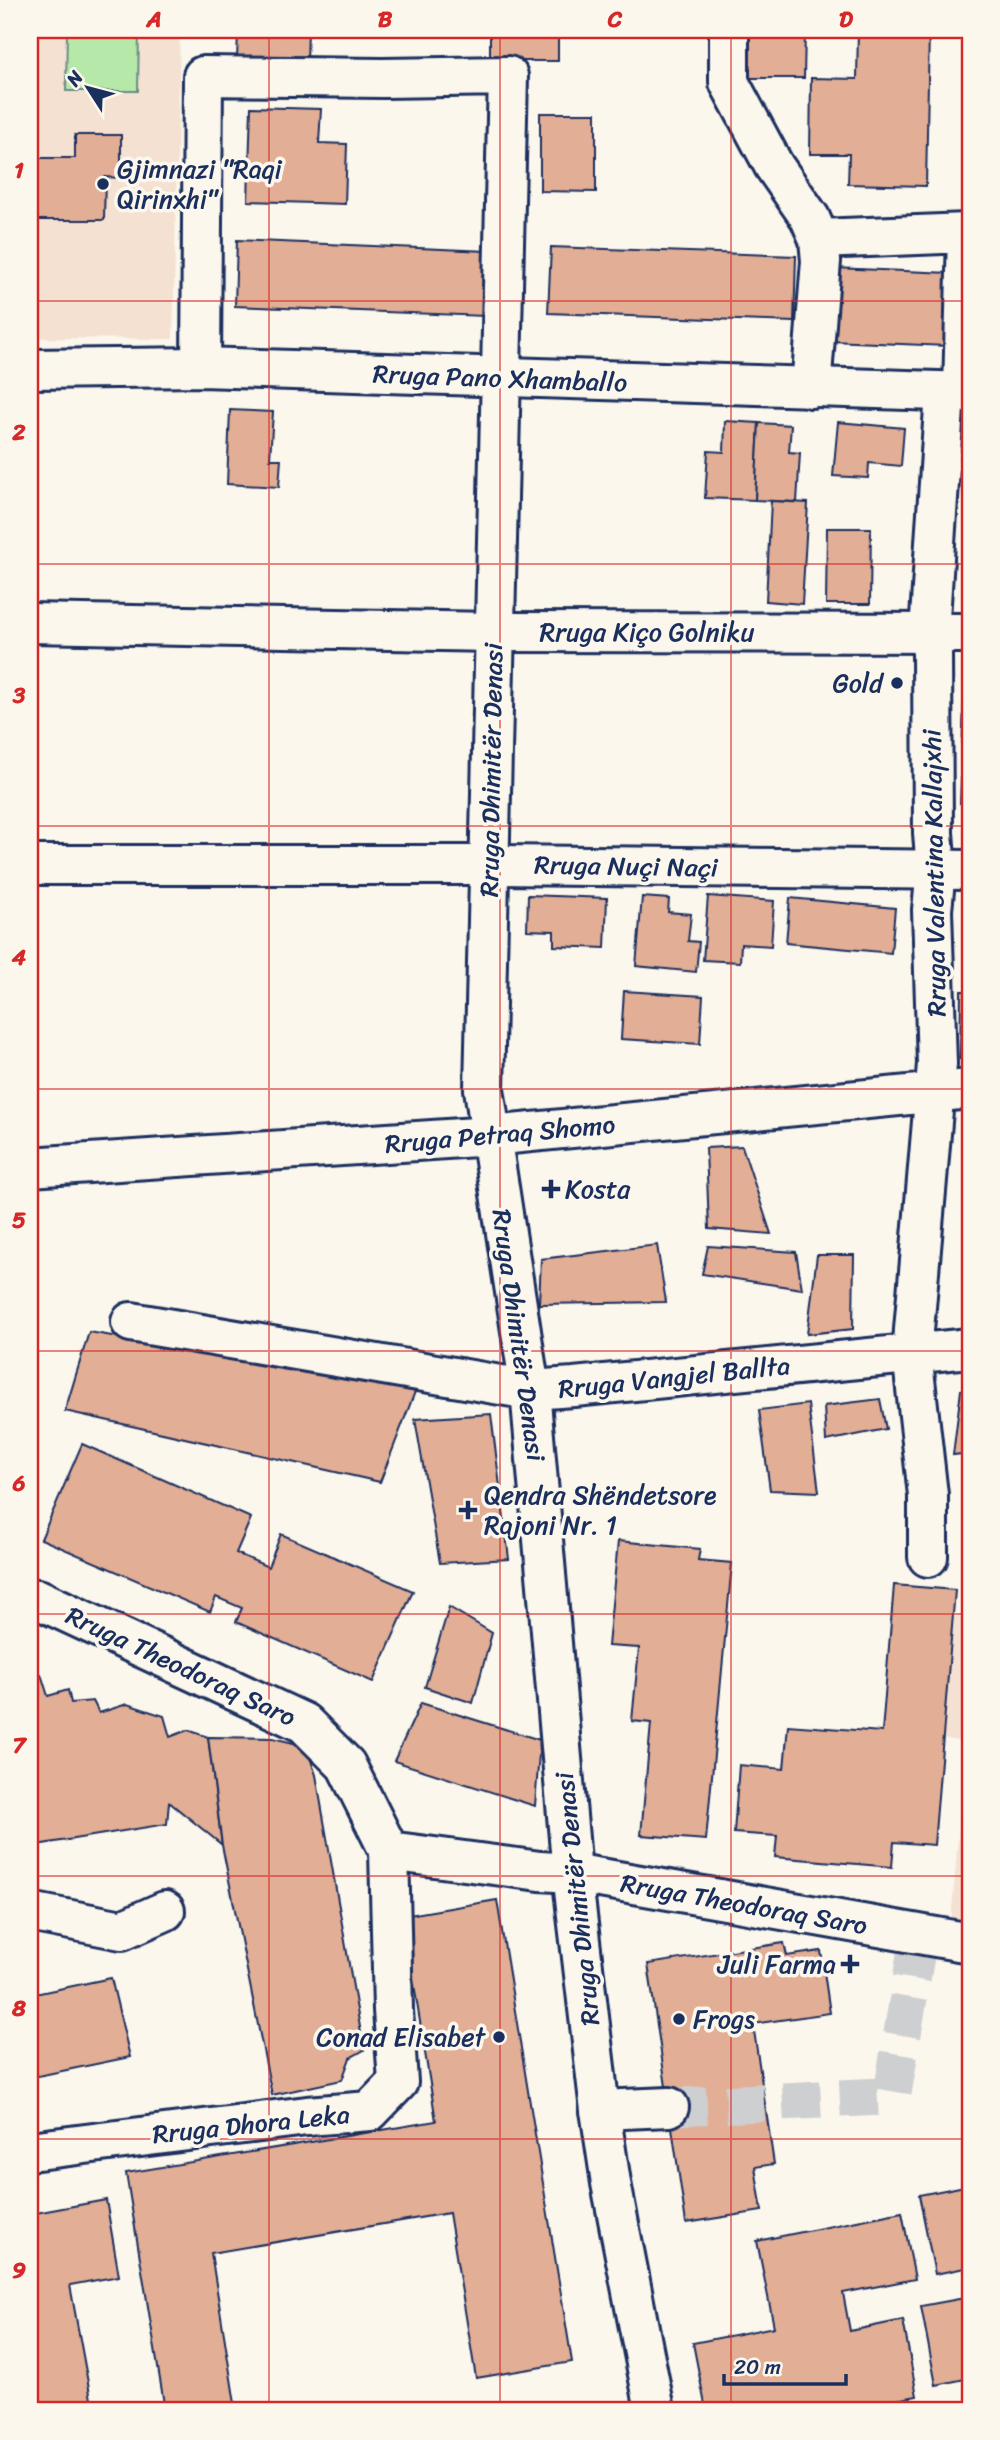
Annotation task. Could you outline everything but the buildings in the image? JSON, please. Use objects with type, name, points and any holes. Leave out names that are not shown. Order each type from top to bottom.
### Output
[{"type":"street","points":[[729,30],[729,82],[774,166],[810,218],[819,239],[821,261],[811,388]]},
{"type":"street","name":"Rruga Dhimitër Denasi","points":[[201,367],[203,76],[508,76],[484,1089],[530,1390],[572,1873],[600,2110],[655,2410]]},
{"type":"street","name":"Rruga Valentina Kallajxhi","points":[[819,239],[967,233],[959,392],[929,633],[932,653],[933,833],[953,870],[932,911],[936,1065],[912,1353],[928,1495],[928,1556]]},
{"type":"street","name":"Rruga Pano Xhamballo","points":[[30,369],[201,367],[959,392]]},
{"type":"street","name":"Rruga Kiço Golniku","points":[[30,623],[493,632],[970,633]]},
{"type":"street","name":"Rruga Nuçi Naçi","points":[[30,865],[490,864],[953,870]]},
{"type":"street","name":"Rruga Petraq Shomo","points":[[30,1167],[491,1136],[970,1089]]},
{"type":"street","name":"Rruga Vangjel Ballta","points":[[131,1322],[530,1390],[970,1348]]},
{"type":"street","name":"Rruga Theodoraq Saro","points":[[30,1598],[304,1723],[346,1765],[388,1851],[572,1873],[970,1943]]},
{"type":"street","name":"Rruga Dhora Leka","points":[[30,2151],[307,2116],[370,2111],[398,2082],[388,1851]]},
{"type":"street","points":[[30,1912],[122,1930],[165,1911]]},
{"type":"street","points":[[600,2110],[669,2107]]},
{"type":"shaded area","name":"Gjimnazi \"Raqi Qirinxhi\"","points":[[30,30],[180,30],[173,339],[30,338]]},
{"type":"shaded area","points":[[970,1607],[970,1926],[951,1923],[966,1743],[943,1738],[953,1618]]},
{"type":"green space","points":[[67,30],[139,30],[138,91],[66,91]]},
{"type":"tunnel","points":[[669,2107],[892,2096],[919,1935]]},
{"type":"place","name":"Gjimnazi \"Raqi Qirinxhi\"","points":[[103,184]]},
{"type":"place","name":"Gold","points":[[897,683]]},
{"type":"place","name":"Kosta","points":[[551,1189]]},
{"type":"place","name":"Qendra Shëndetsore Rajoni Nr. 1","points":[[468,1510]]},
{"type":"place","name":"Juli Farma","points":[[850,1964]]},
{"type":"place","name":"Frogs","points":[[679,2019]]},
{"type":"place","name":"Conad Elisabet","points":[[499,2037]]}]
